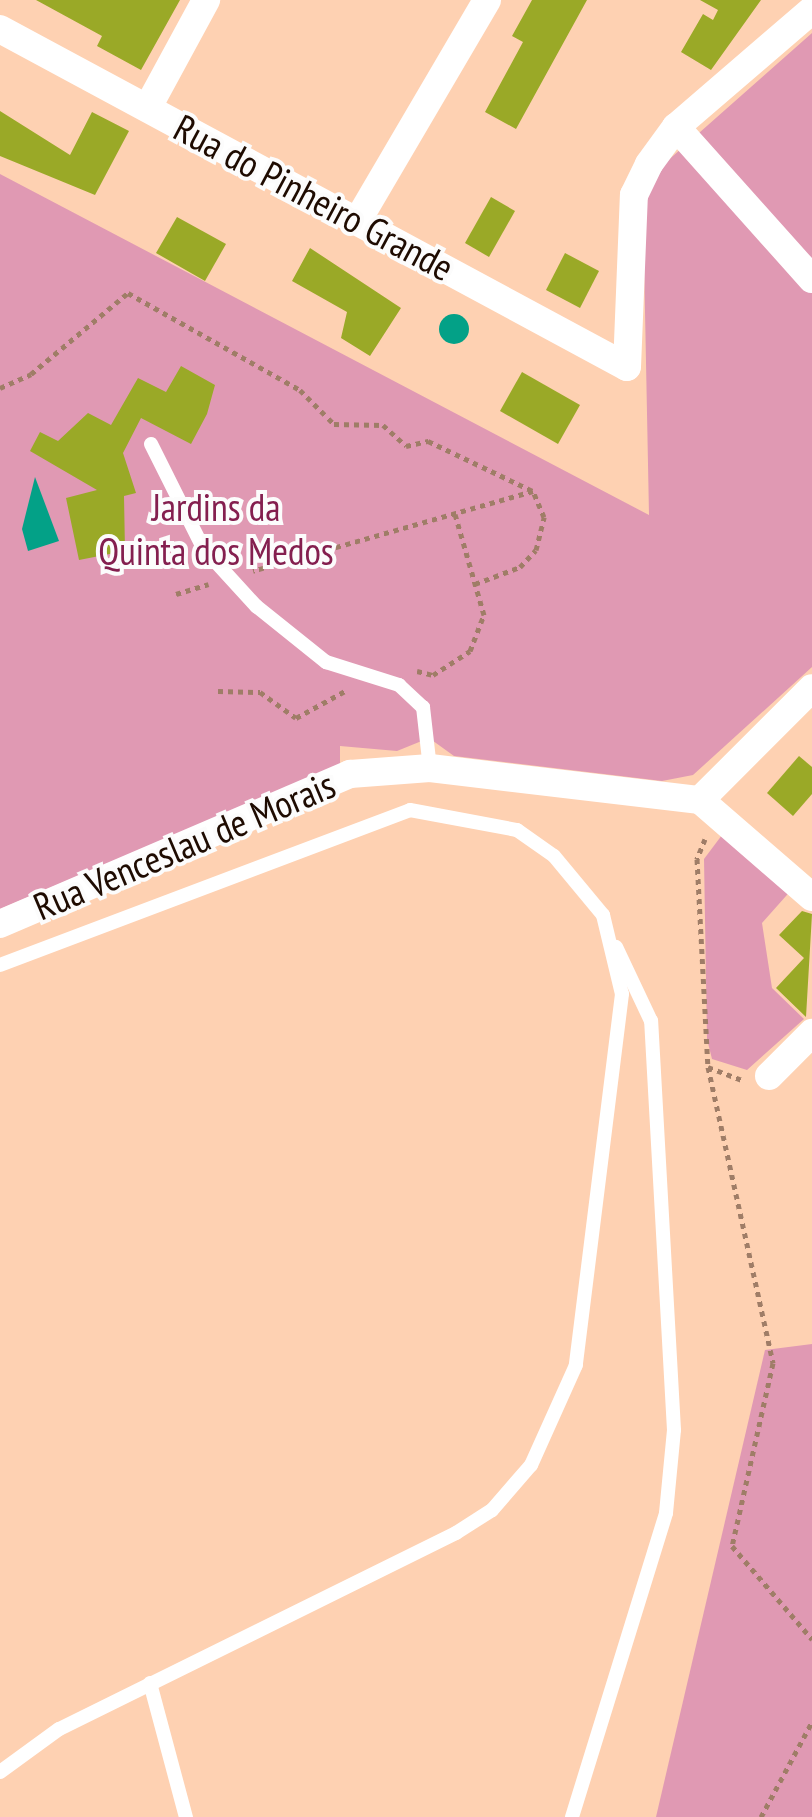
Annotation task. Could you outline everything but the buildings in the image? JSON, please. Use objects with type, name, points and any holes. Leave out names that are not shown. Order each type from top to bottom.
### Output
[{"type":"street","points":[[148,107],[206,0]]},
{"type":"street","points":[[358,220],[487,0]]},
{"type":"street","points":[[812,10],[676,128],[812,279]]},
{"type":"street","name":"Rua do Pinheiro Grande","points":[[0,29],[627,367],[634,195],[676,128]]},
{"type":"street","points":[[812,688],[708,806],[812,897]]},
{"type":"street","name":"Rua Venceslau de Morais","points":[[0,924],[350,774],[430,768],[708,806]]},
{"type":"street","points":[[770,1076],[812,1033]]},
{"type":"lane","points":[[151,444],[202,548],[230,578],[326,662],[372,682],[399,684],[422,707],[430,768]]},
{"type":"lane","points":[[0,965],[410,810],[517,830],[583,884],[651,1021],[674,1430],[666,1513],[572,1817]]},
{"type":"lane","points":[[0,1772],[59,1729],[456,1533],[492,1510],[552,1432],[576,1365],[601,1190],[622,994],[612,943]]},
{"type":"lane","points":[[150,1683],[186,1817]]},
{"type":"path","points":[[0,388],[31,374],[128,294],[300,390],[334,424],[382,425],[406,446],[428,441],[533,492],[544,517],[536,550],[520,568],[475,584]]},
{"type":"path","points":[[176,594],[533,492]]},
{"type":"path","points":[[218,691],[260,692],[296,718],[404,666],[432,675],[470,651],[484,615],[455,514]]},
{"type":"path","points":[[708,806],[697,859],[708,1067],[773,1363],[732,1546],[812,1640]]},
{"type":"path","points":[[708,1067],[735,1081],[770,1076]]},
{"type":"path","points":[[761,1817],[812,1722]]},
{"type":"green space","name":"Jardins da Quinta dos Medos","points":[[812,33],[812,667],[693,775],[662,781],[454,756],[429,738],[397,751],[340,746],[340,765],[0,909],[0,174],[649,515],[643,209],[656,171]]},
{"type":"green space","points":[[722,835],[794,887],[762,923],[772,988],[804,1019],[747,1070],[712,1059],[707,1039],[704,859]]},
{"type":"green space","points":[[812,1344],[812,1817],[656,1817],[765,1350]]},
{"type":"water","points":[[454,314],[465,318],[469,329],[465,340],[454,344],[443,340],[439,329],[443,318]]},
{"type":"water","points":[[35,477],[59,541],[28,551],[22,529]]}]
